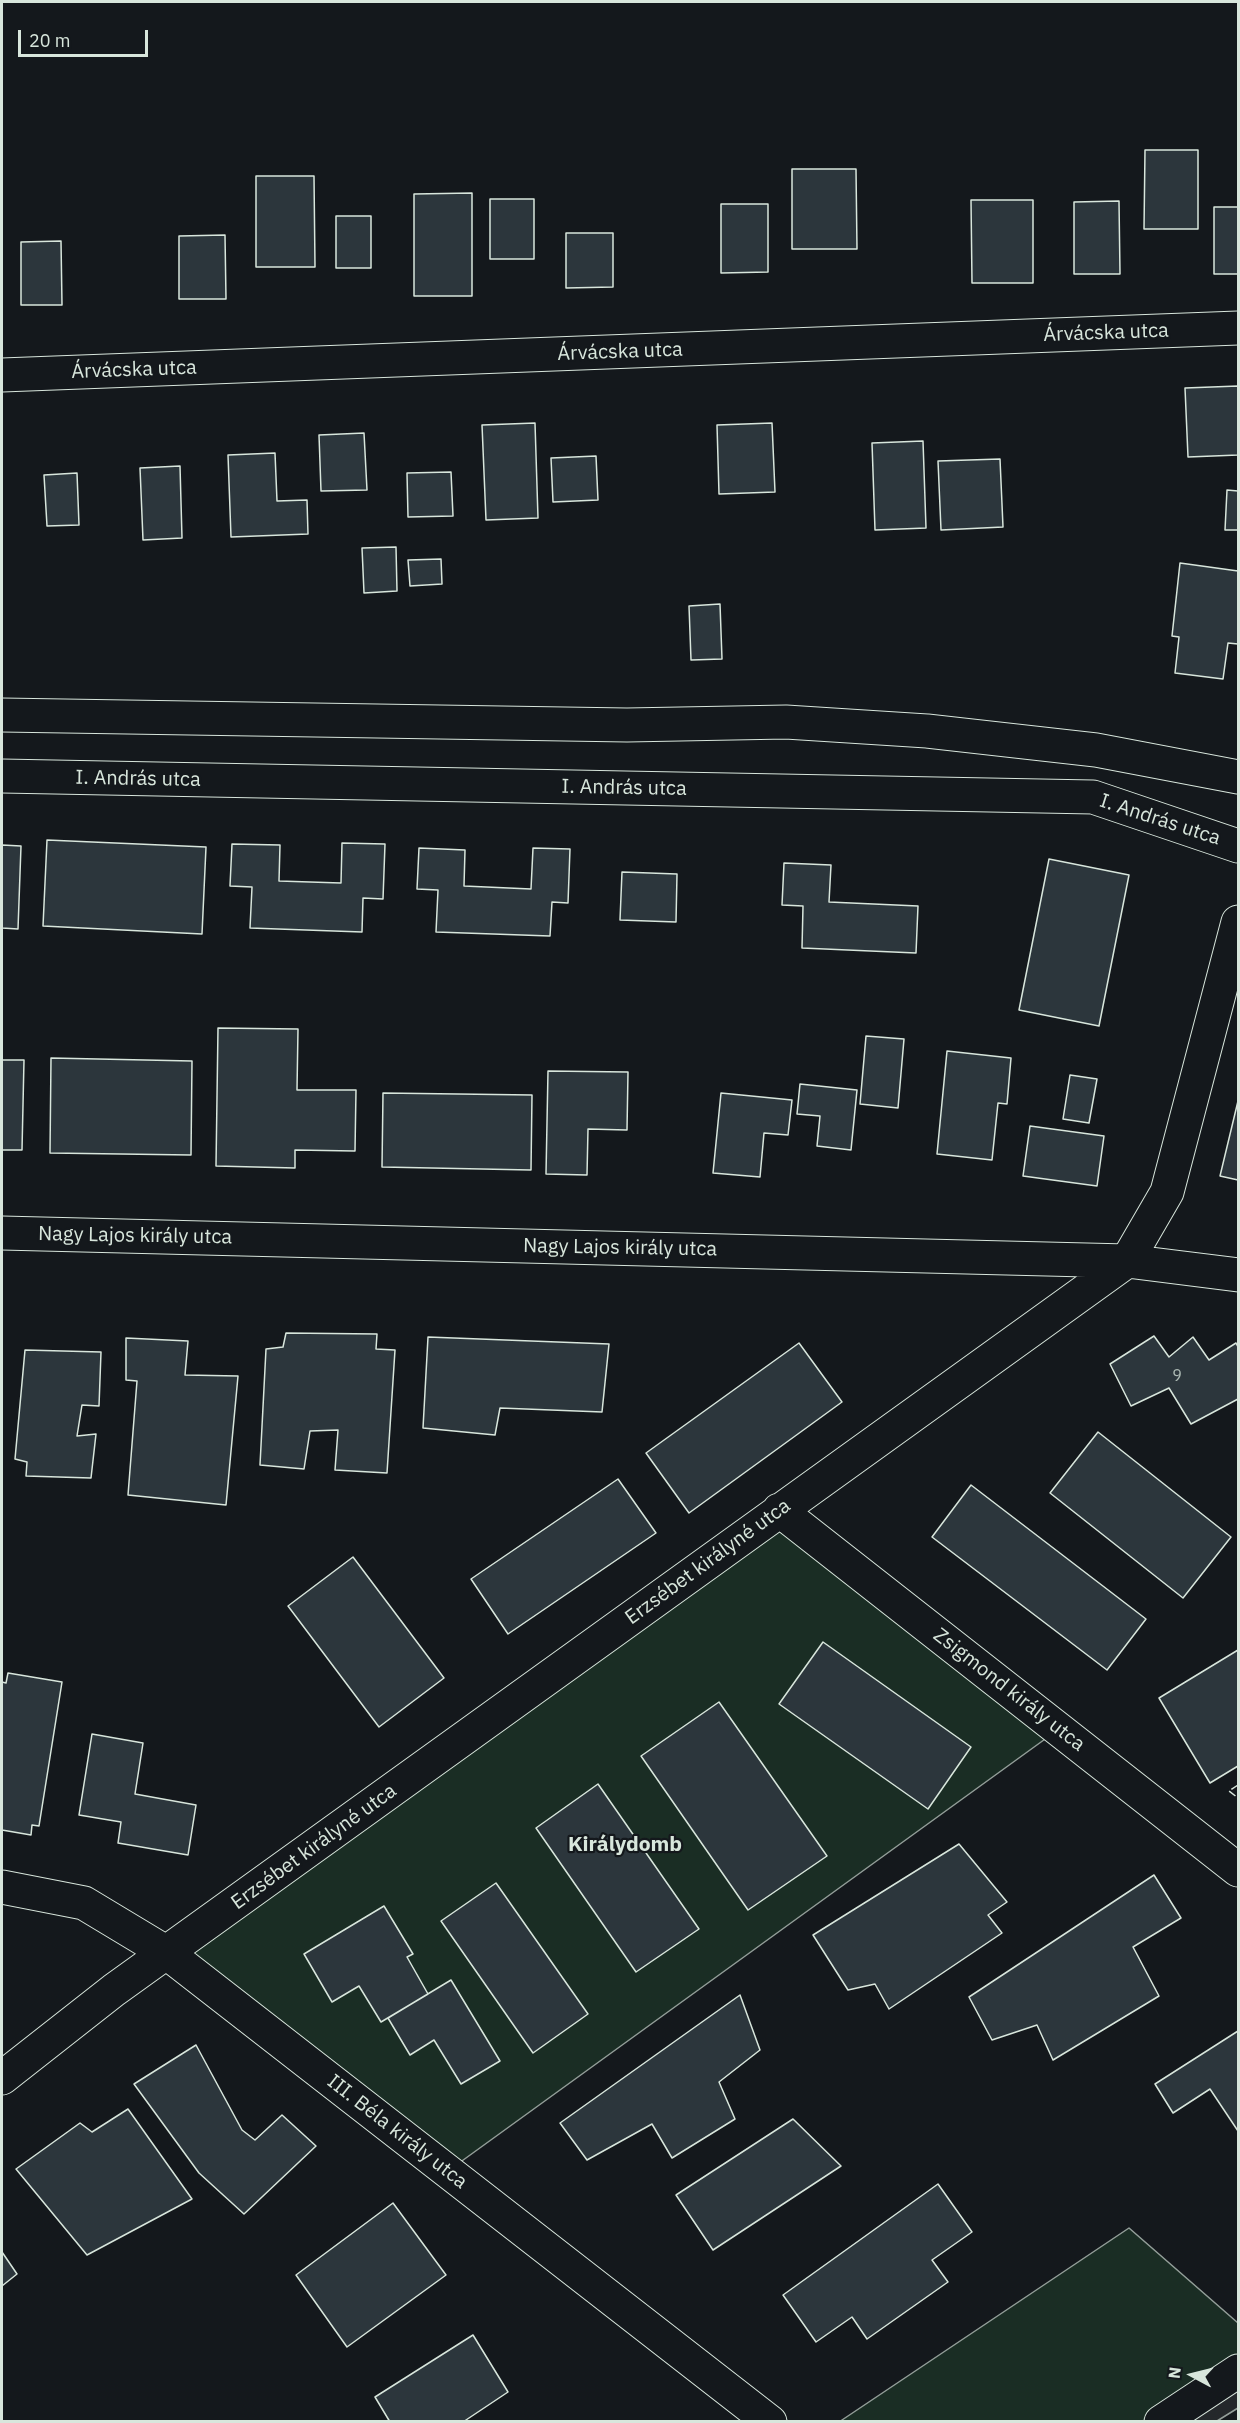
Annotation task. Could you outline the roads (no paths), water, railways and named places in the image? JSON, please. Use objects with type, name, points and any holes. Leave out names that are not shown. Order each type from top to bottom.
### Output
[{"type":"street","name":"Árvácska utca","points":[[2,375],[1239,328]]},
{"type":"street","points":[[2,715],[627,724],[786,722],[927,731],[1096,750],[1239,777]]},
{"type":"street","name":"I. András utca","points":[[2,776],[1093,797],[1239,846]]},
{"type":"street","name":"Erzsébet királyné utca","points":[[2,2078],[114,1990],[1127,1261],[1167,1192],[1239,922]]},
{"type":"street","name":"Nagy Lajos király utca","points":[[2,1233],[1127,1261],[1239,1275]]},
{"type":"street","name":"Zsigmond király utca","points":[[779,1510],[1239,1870]]},
{"type":"street","name":"III. Béla király utca","points":[[2,1887],[84,1903],[167,1953],[770,2421]]},
{"type":"street","points":[[1161,2421],[1239,2371]]},
{"type":"district","name":"Királydomb","points":[[625,1845]]}]
